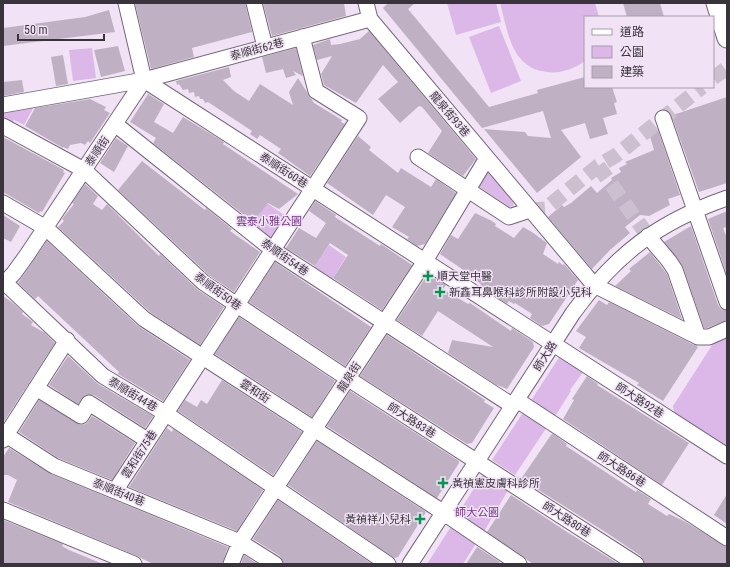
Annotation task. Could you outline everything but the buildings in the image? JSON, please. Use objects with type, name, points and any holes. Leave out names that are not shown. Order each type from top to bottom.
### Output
[{"type":"main road","points":[[716,3],[727,38]]},
{"type":"street","points":[[126,3],[144,80]]},
{"type":"street","points":[[254,3],[265,47]]},
{"type":"street","points":[[366,3],[370,19]]},
{"type":"street","name":"泰順街62巷","points":[[3,105],[144,80],[370,19]]},
{"type":"street","name":"龍泉街93巷","points":[[370,19],[594,285]]},
{"type":"street","name":"雲和街75巷","points":[[115,491],[359,118],[316,91],[302,37]]},
{"type":"street","name":"泰順街","points":[[4,283],[14,273],[46,228],[144,80]]},
{"type":"street","name":"泰順街60巷","points":[[144,80],[553,344]]},
{"type":"street","points":[[663,118],[726,297]]},
{"type":"street","name":"泰順街54巷","points":[[115,124],[274,250],[384,323],[515,403]]},
{"type":"street","name":"泰順街50巷","points":[[3,126],[84,170],[204,283],[347,378]]},
{"type":"street","points":[[418,158],[509,217],[530,210]]},
{"type":"street","name":"龍泉街","points":[[231,564],[240,542],[425,261],[487,158]]},
{"type":"street","name":"師大路","points":[[410,564],[553,344],[594,285],[614,264],[648,236],[695,209],[727,198]]},
{"type":"street","name":"雲和街","points":[[3,203],[46,228],[144,319],[519,564]]},
{"type":"street","points":[[648,236],[669,261],[674,270],[698,337]]},
{"type":"street","name":"泰順街44巷","points":[[4,283],[67,340],[103,376],[165,413],[275,489],[388,564]]},
{"type":"street","points":[[594,285],[698,337],[709,337],[727,330]]},
{"type":"street","points":[[4,436],[67,340]]},
{"type":"street","name":"師大路92巷","points":[[553,344],[727,456]]},
{"type":"street","name":"師大路83巷","points":[[347,378],[477,461]]},
{"type":"street","points":[[36,388],[81,416],[89,403],[147,440]]},
{"type":"street","name":"師大路86巷","points":[[515,403],[727,538]]},
{"type":"street","name":"泰順街40巷","points":[[4,436],[54,466],[240,542],[275,564]]},
{"type":"street","name":"師大路80巷","points":[[477,461],[636,564]]},
{"type":"street","points":[[3,510],[134,564]]},
{"type":"green space","points":[[447,3],[496,3],[501,22],[456,35]]},
{"type":"green space","points":[[500,3],[595,3],[599,16],[584,16],[584,62],[572,69],[562,72],[547,72],[535,69],[526,64],[518,56],[509,37]]},
{"type":"green space","points":[[499,26],[521,81],[491,93],[469,37]]},
{"type":"green space","points":[[92,48],[96,78],[73,81],[69,50]]},
{"type":"green space","points":[[36,103],[24,125],[14,120],[12,124],[3,119],[3,109]]},
{"type":"green space","points":[[487,170],[515,200],[513,206],[510,207],[478,186]]},
{"type":"green space","name":"雲泰小雅公園","points":[[267,203],[287,217],[273,237],[266,238],[251,226]]},
{"type":"green space","points":[[329,245],[346,257],[331,281],[313,269]]},
{"type":"green space","points":[[727,335],[727,447],[674,413],[673,406],[716,339]]},
{"type":"green space","points":[[560,356],[584,371],[570,390],[571,391],[554,418],[530,402]]},
{"type":"green space","points":[[524,411],[547,427],[515,475],[492,460]]},
{"type":"green space","name":"師大公園","points":[[485,471],[510,487],[482,535],[456,517]]},
{"type":"green space","name":"師大公園","points":[[452,525],[477,542],[463,564],[427,564]]},
{"type":"tunnel","points":[[714,77],[727,68]]},
{"type":"tunnel","points":[[530,210],[545,209],[598,166],[615,156],[701,88]]},
{"type":"tunnel","points":[[598,166],[648,236]]},
{"type":"place","name":"順天堂中醫","points":[[428,276]]},
{"type":"place","name":"新鑫耳鼻喉科診所附設小兒科","points":[[440,292]]},
{"type":"place","name":"黃禎憲皮膚科診所","points":[[443,483]]},
{"type":"place","name":"黃禎祥小兒科","points":[[420,519]]}]
